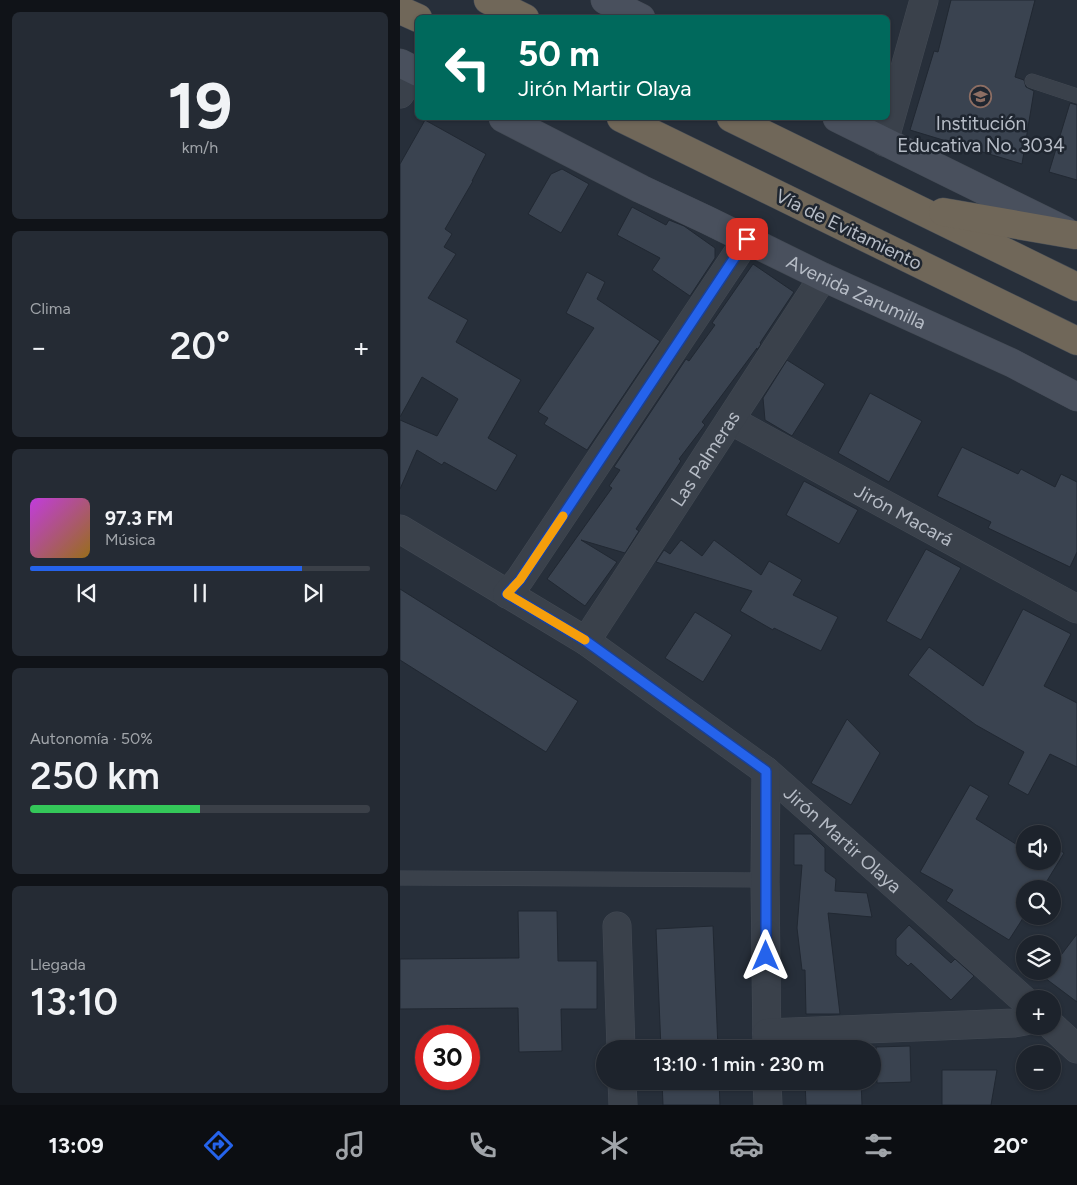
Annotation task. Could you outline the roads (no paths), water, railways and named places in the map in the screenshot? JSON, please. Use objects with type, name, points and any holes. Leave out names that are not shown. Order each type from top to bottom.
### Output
[{"type":"highway","points":[[488,0],[519,15]]},
{"type":"highway","points":[[400,10],[415,17]]},
{"type":"highway","name":"Vía de Evitamiento","points":[[624,120],[1077,341]]},
{"type":"highway","points":[[735,120],[1077,287]]},
{"type":"highway","points":[[912,206],[1076,235]]},
{"type":"main road","points":[[605,0],[635,15]]},
{"type":"main road","name":"Avenida Zarumilla","points":[[507,120],[641,189],[823,277],[1012,364],[1077,397]]},
{"type":"main road","points":[[841,120],[1076,235]]},
{"type":"street","points":[[884,142],[924,0]]},
{"type":"street","points":[[400,94],[411,69]]},
{"type":"street","points":[[507,594],[520,580],[747,239]]},
{"type":"street","name":"Las Palmeras","points":[[586,641],[823,277]]},
{"type":"street","name":"Jirón Macará","points":[[730,420],[1077,609]]},
{"type":"street","name":"Jirón Martir Olaya","points":[[400,529],[586,641],[766,771],[1016,993]]},
{"type":"street","points":[[766,771],[767,1040]]},
{"type":"street","points":[[617,926],[621,1040]]},
{"type":"street","points":[[781,1040],[1016,1023]]},
{"type":"street","points":[[1061,1034],[1077,1049]]},
{"type":"street","points":[[622,1090],[623,1105]]},
{"type":"street","points":[[767,1090],[768,1105]]},
{"type":"lane","points":[[1032,81],[1077,96]]},
{"type":"lane","points":[[400,878],[765,880]]},
{"type":"place","name":"Institución Educativa No. 3034","points":[[981,97]]}]
